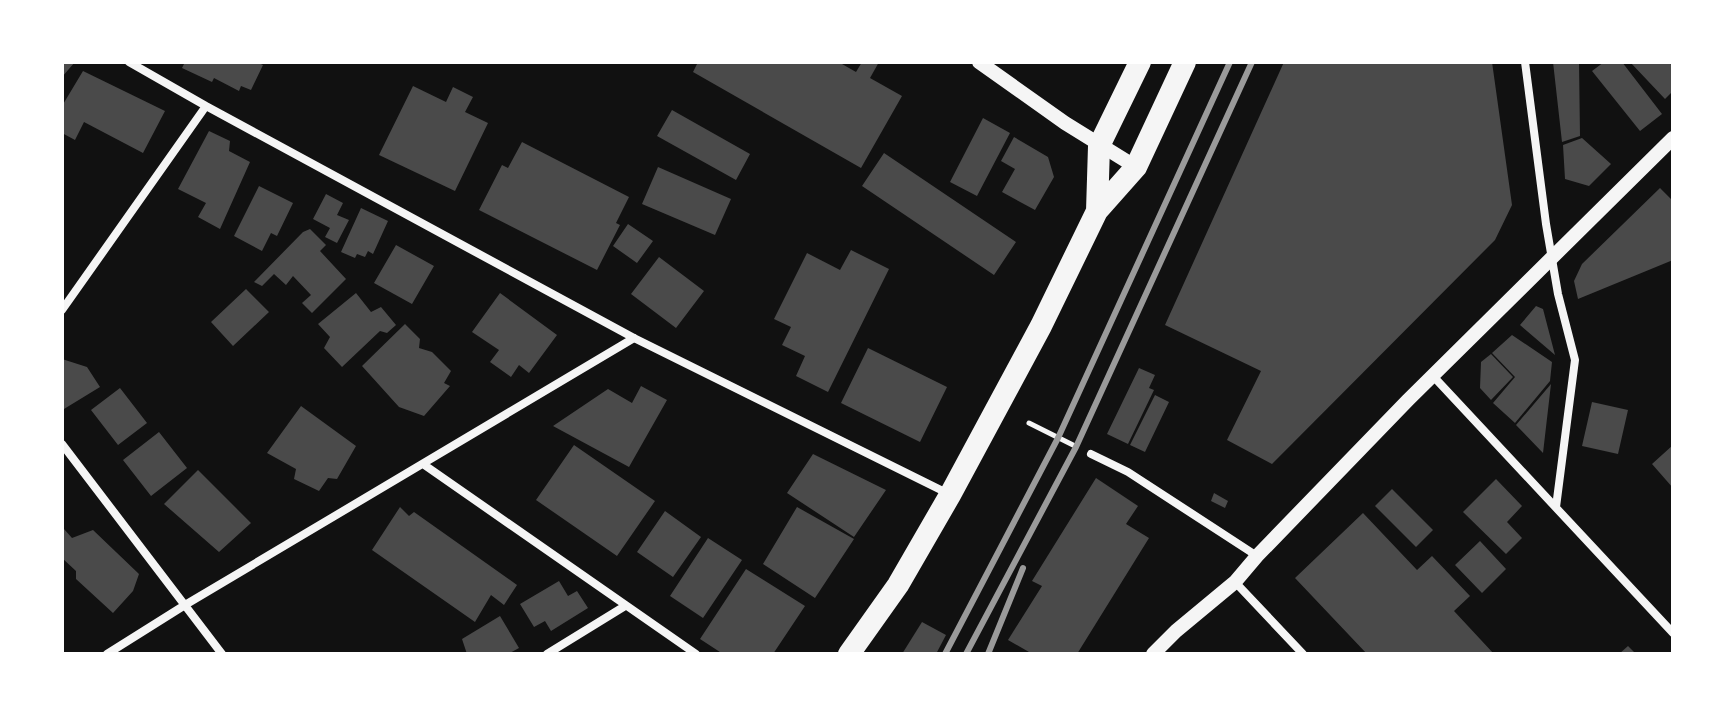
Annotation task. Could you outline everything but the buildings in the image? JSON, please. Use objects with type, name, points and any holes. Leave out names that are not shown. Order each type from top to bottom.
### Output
[{"type":"highway","points":[[1097,211],[1099,146],[1140,62]]},
{"type":"highway","points":[[849,654],[898,585],[950,495],[1041,326],[1097,211],[1136,167],[1185,62]]},
{"type":"street","points":[[129,62],[634,338],[950,495]]},
{"type":"street","points":[[979,62],[1099,146],[1136,167]]},
{"type":"street","points":[[1525,62],[1552,259],[1575,360],[1556,507]]},
{"type":"street","points":[[62,310],[206,106]]},
{"type":"street","points":[[1153,654],[1235,582],[1433,376],[1673,138]]},
{"type":"street","points":[[107,654],[634,338]]},
{"type":"street","points":[[1433,376],[1673,633]]},
{"type":"street","points":[[62,444],[222,654]]},
{"type":"street","points":[[1091,454],[1128,472],[1257,556]]},
{"type":"street","points":[[423,464],[696,654]]},
{"type":"street","points":[[1235,582],[1303,654]]},
{"type":"street","points":[[547,654],[625,606]]},
{"type":"path","points":[[1029,423],[1091,454]]},
{"type":"railway","points":[[945,654],[1058,438],[1230,62]]},
{"type":"railway","points":[[966,654],[1076,447],[1252,62]]},
{"type":"railway","points":[[988,654],[1023,568]]}]
